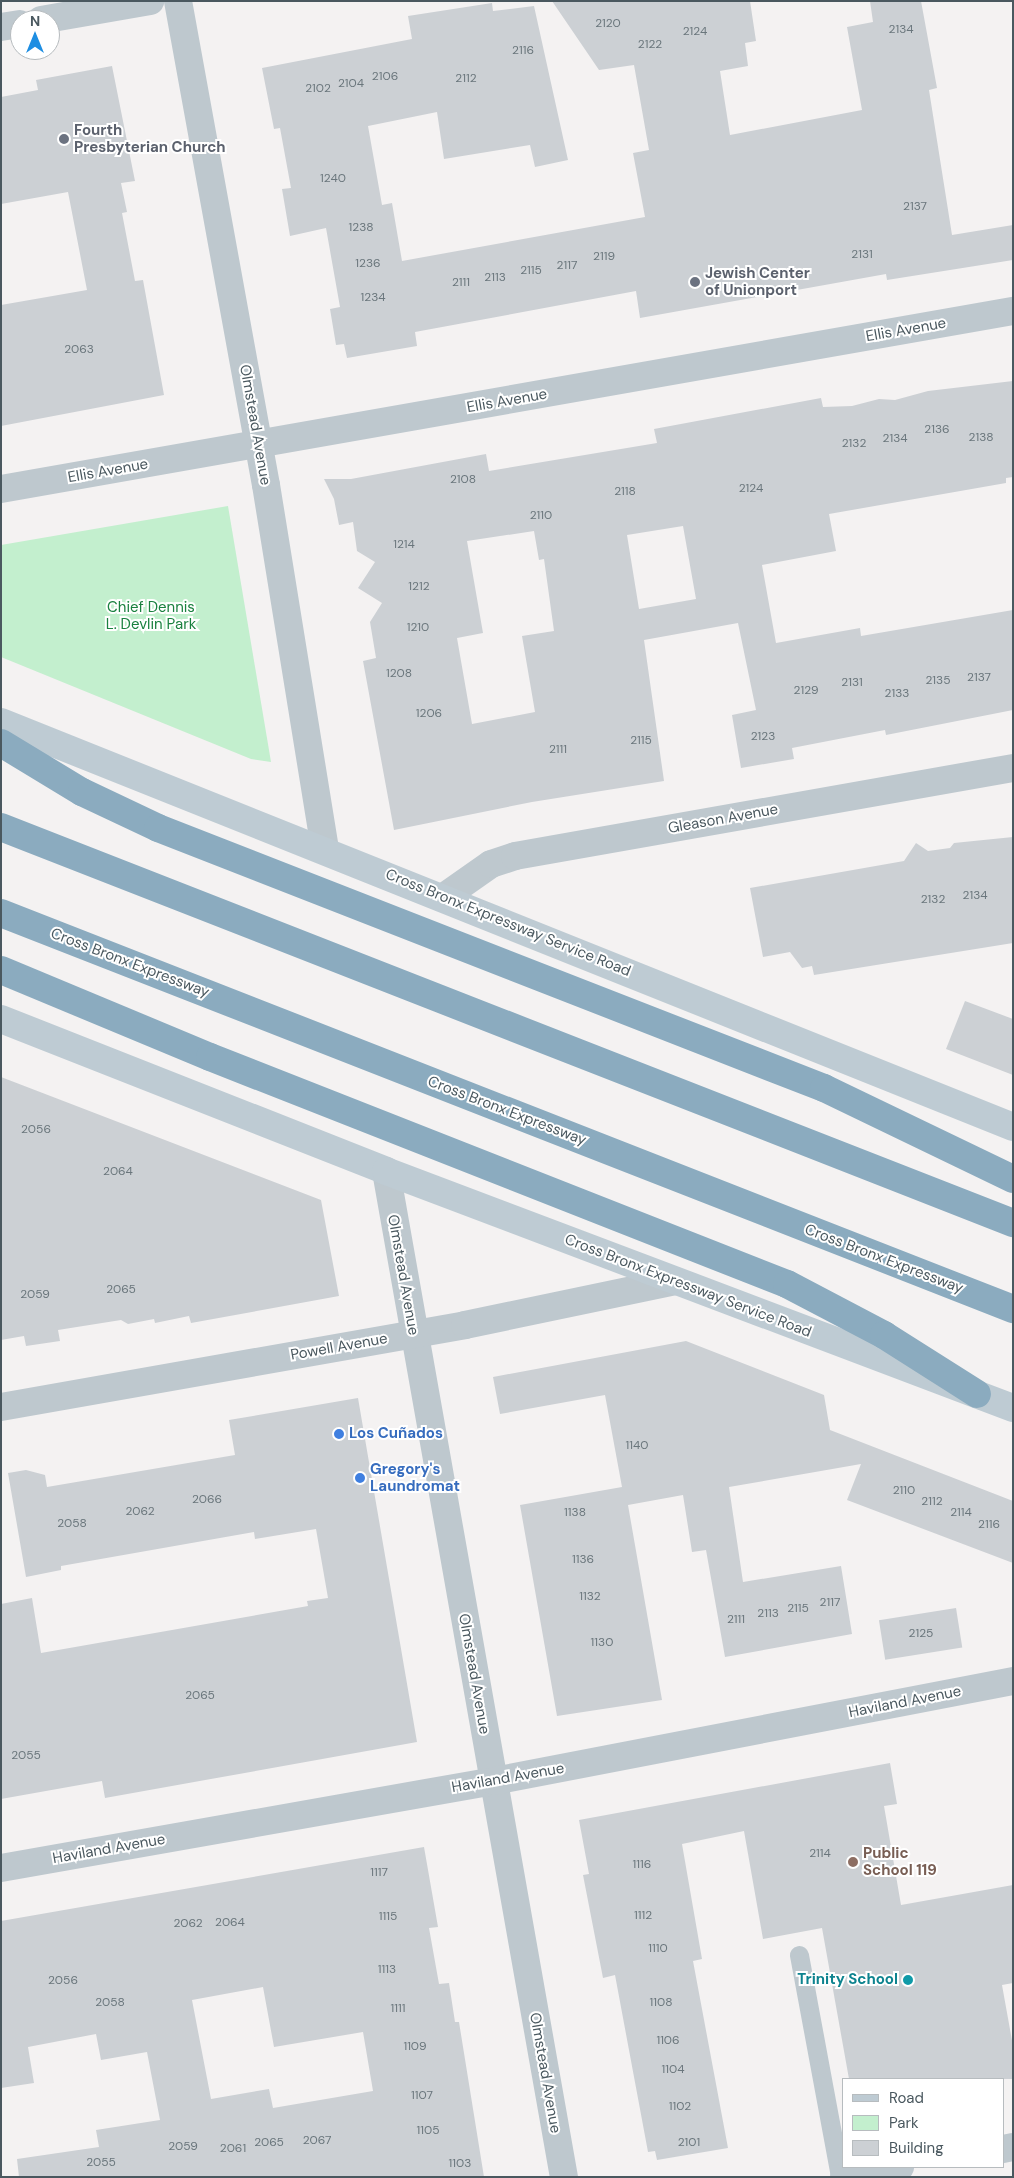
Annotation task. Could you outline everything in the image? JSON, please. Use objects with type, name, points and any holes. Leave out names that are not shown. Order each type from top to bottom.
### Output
[{"type":"highway","points":[[1,743],[82,792],[158,828],[824,1088],[1013,1179]]},
{"type":"highway","points":[[1,827],[1013,1223]]},
{"type":"highway","name":"Cross Bronx Expressway","points":[[1,913],[1013,1310]]},
{"type":"highway","points":[[1,970],[210,1058],[778,1280],[884,1335],[977,1394]]},
{"type":"main road","name":"Cross Bronx Expressway Service Road","points":[[1,722],[444,897],[1013,1127]]},
{"type":"main road","name":"Cross Bronx Expressway Service Road","points":[[1,1019],[386,1171],[675,1282],[1013,1408]]},
{"type":"street","points":[[60,17],[150,1]]},
{"type":"street","name":"Olmstead Avenue","points":[[178,1],[259,445],[326,850]]},
{"type":"street","name":"Ellis Avenue","points":[[1,489],[1013,311]]},
{"type":"street","name":"Gleason Avenue","points":[[444,897],[491,864],[515,856],[1013,768]]},
{"type":"street","name":"Olmstead Avenue","points":[[386,1171],[413,1334],[564,2177]]},
{"type":"street","name":"Powell Avenue","points":[[1,1407],[413,1334],[675,1282]]},
{"type":"street","name":"Haviland Avenue","points":[[1,1868],[494,1781],[1013,1681]]},
{"type":"street","points":[[844,2177],[894,2168]]},
{"type":"lane","points":[[799,1955],[840,2177]]},
{"type":"green space","name":"Chief Dennis L. Devlin Park","points":[[228,506],[271,762],[251,759],[1,657],[1,545]]},
{"type":"building","points":[[552,1],[750,1],[756,41],[745,43],[748,66],[720,71],[730,135],[862,110],[847,27],[873,22],[870,1],[921,1],[937,88],[929,90],[952,235],[1013,225],[1013,260],[887,280],[886,274],[640,318],[636,291],[415,332],[417,346],[347,358],[344,344],[336,345],[330,309],[340,307],[326,228],[290,236],[282,189],[291,188],[280,128],[274,129],[262,68],[412,39],[408,16],[492,3],[493,11],[534,6],[568,160],[535,167],[530,145],[444,159],[437,112],[368,126],[382,205],[392,203],[402,261],[645,217],[633,153],[649,150],[634,65],[599,70]]},
{"type":"building","points":[[112,66],[135,181],[121,183],[127,212],[122,213],[135,281],[143,280],[164,395],[1,426],[1,305],[87,290],[68,192],[1,204],[1,97],[38,90],[36,80]]},
{"type":"building","points":[[1013,381],[1013,477],[1006,478],[1006,483],[829,514],[836,551],[762,565],[776,643],[860,628],[861,636],[1013,610],[1013,710],[886,735],[885,730],[792,748],[794,759],[741,768],[732,715],[756,710],[738,623],[644,640],[664,781],[532,802],[394,830],[363,661],[376,658],[370,622],[382,603],[358,588],[375,562],[357,551],[353,522],[339,525],[334,499],[324,479],[351,479],[486,454],[489,471],[657,443],[654,429],[821,398],[823,407],[852,406],[879,399],[895,400],[928,391]],"holes":[[[683,526],[696,599],[639,609],[627,535]],[[534,531],[539,560],[544,559],[554,631],[522,636],[535,712],[472,724],[457,638],[483,633],[467,541]]]},
{"type":"building","points":[[1013,837],[1013,943],[814,975],[812,966],[802,968],[790,952],[763,957],[750,888],[904,861],[916,843],[928,851],[950,848],[954,843]]},
{"type":"building","points":[[965,1001],[1013,1019],[1013,1075],[946,1049]]},
{"type":"building","points":[[1,1077],[321,1200],[339,1296],[191,1323],[189,1316],[155,1323],[154,1319],[128,1324],[121,1320],[58,1330],[60,1341],[26,1346],[24,1336],[1,1340]]},
{"type":"building","points":[[686,1341],[824,1395],[830,1430],[1013,1501],[1013,1563],[847,1500],[861,1464],[729,1487],[743,1582],[841,1566],[852,1634],[725,1657],[706,1550],[692,1552],[683,1495],[628,1505],[662,1700],[557,1716],[520,1505],[622,1487],[605,1395],[500,1414],[493,1377]]},
{"type":"building","points":[[358,1398],[417,1742],[105,1798],[102,1781],[1,1799],[1,1604],[32,1598],[41,1653],[308,1606],[307,1601],[328,1598],[316,1529],[255,1539],[254,1532],[61,1566],[61,1570],[26,1577],[8,1473],[26,1470],[45,1475],[47,1487],[235,1455],[229,1420]]},
{"type":"building","points":[[956,1608],[962,1648],[885,1660],[879,1620]]},
{"type":"building","points":[[890,1763],[897,1804],[884,1806],[901,1905],[1013,1885],[1013,1983],[1002,1985],[1013,2046],[1013,2079],[849,2078],[822,1928],[763,1939],[744,1831],[682,1844],[702,1959],[693,1961],[728,2148],[657,2160],[655,2151],[648,2152],[615,1975],[603,1978],[583,1875],[589,1874],[579,1820]]},
{"type":"building","points":[[424,1847],[438,1927],[429,1928],[439,1984],[449,1983],[455,2022],[459,2022],[484,2177],[19,2177],[17,2159],[99,2147],[96,2130],[160,2120],[147,2052],[101,2060],[96,2034],[28,2047],[34,2083],[1,2088],[1,1921]],"holes":[[[263,1987],[274,2047],[363,2032],[373,2091],[273,2108],[269,2089],[211,2099],[192,2000]]]},
{"type":"place","name":"Fourth Presbyterian Church","points":[[64,139]]},
{"type":"place","name":"Jewish Center of Unionport","points":[[695,282]]},
{"type":"place","name":"Los Cuñados","points":[[339,1434]]},
{"type":"place","name":"Gregory's Laundromat","points":[[360,1478]]},
{"type":"place","name":"Public School 119","points":[[853,1862]]},
{"type":"place","name":"Trinity School","points":[[908,1980]]}]
